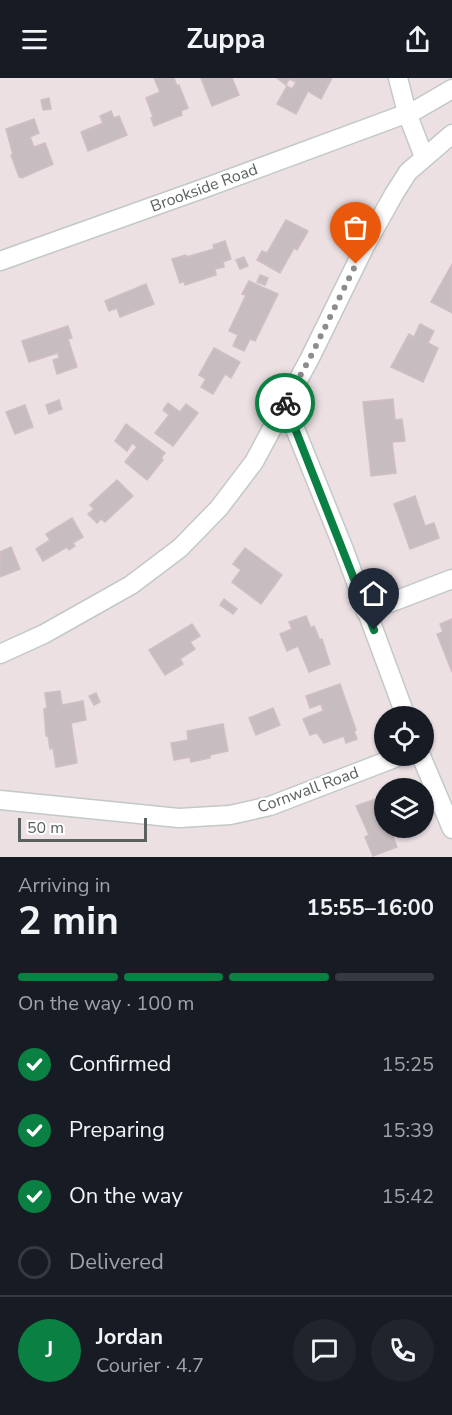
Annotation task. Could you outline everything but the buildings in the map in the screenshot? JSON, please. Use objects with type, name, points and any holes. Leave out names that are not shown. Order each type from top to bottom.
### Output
[{"type":"street","points":[[398,78],[407,113],[424,156]]},
{"type":"street","name":"Brookside Road","points":[[0,261],[407,113],[452,89]]},
{"type":"street","points":[[0,654],[97,605],[131,585],[180,548],[219,508],[254,462],[376,225],[408,172],[452,134]]},
{"type":"street","points":[[285,404],[339,537],[402,706]]},
{"type":"street","points":[[366,612],[452,579]]},
{"type":"street","name":"Cornwall Road","points":[[0,800],[179,818],[230,815],[270,806],[374,766]]},
{"type":"street","points":[[425,766],[452,830]]},
{"type":"way so far","points":[[285,403],[356,264]]},
{"type":"route","points":[[285,403],[374,630]]}]
